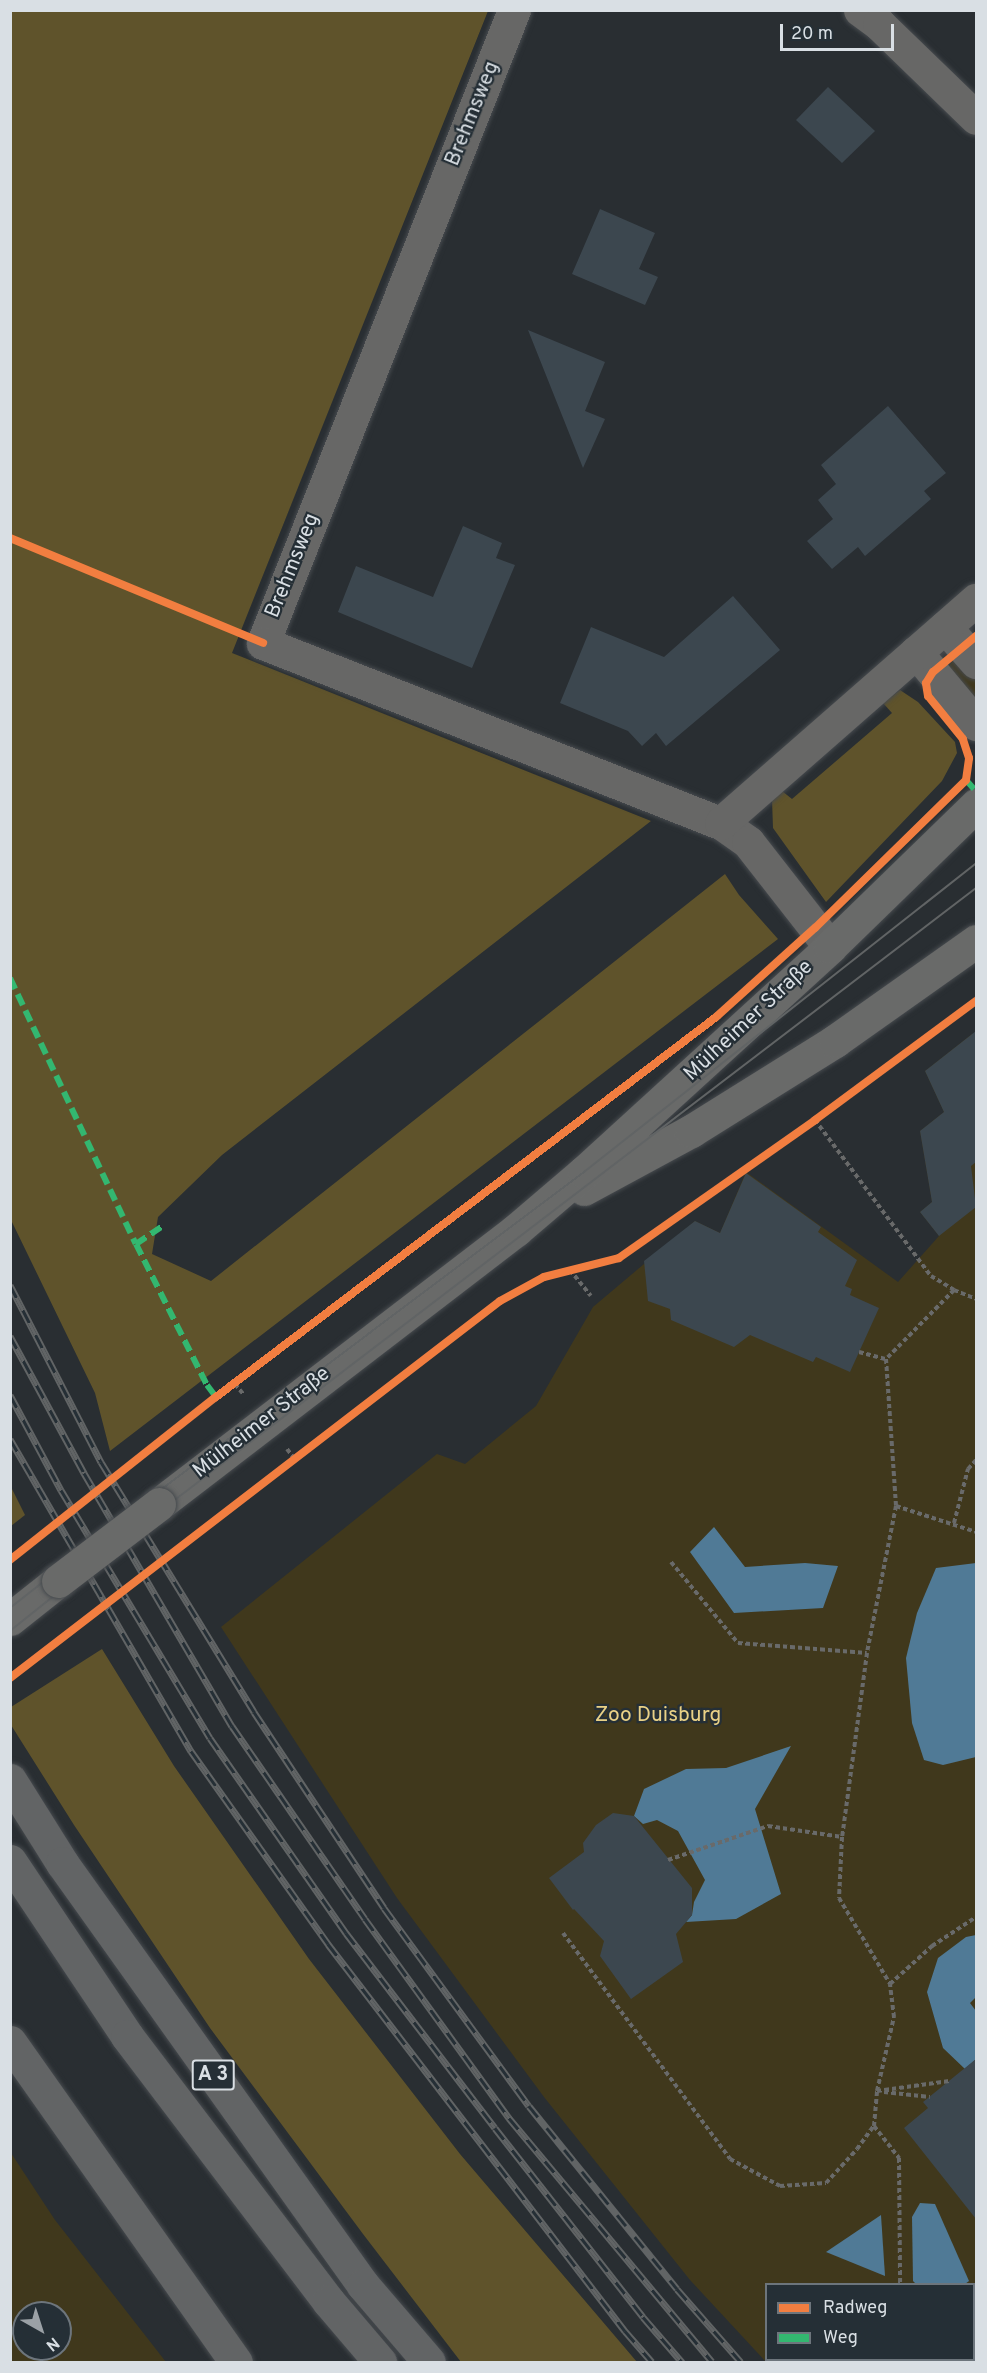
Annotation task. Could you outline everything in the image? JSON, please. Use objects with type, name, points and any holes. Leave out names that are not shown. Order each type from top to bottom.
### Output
[{"type":"highway","name":"A 3","points":[[10,1779],[62,1863],[357,2276],[429,2362]]},
{"type":"highway","name":"A 3","points":[[10,1861],[127,2036],[329,2302],[380,2362]]},
{"type":"highway","points":[[10,2042],[236,2362]]},
{"type":"main road","name":"Mülheimer Straße","points":[[10,1619],[516,1230],[584,1172],[830,946],[976,805]]},
{"type":"main road","name":"Mülheimer Straße","points":[[516,1230],[589,1186],[691,1131],[825,1047],[976,941]]},
{"type":"street","name":"Brehmsweg","points":[[514,10],[263,643],[721,823],[748,842],[830,946]]},
{"type":"street","points":[[860,10],[879,24],[976,118]]},
{"type":"street","points":[[721,823],[976,600]]},
{"type":"street","points":[[945,627],[976,662]]},
{"type":"street","points":[[916,652],[976,724]]},
{"type":"path","points":[[815,1120],[931,1276],[954,1290],[976,1299]]},
{"type":"path","points":[[570,1270],[591,1296]]},
{"type":"path","points":[[563,1933],[730,2158],[780,2186],[826,2183],[857,2149],[874,2126],[877,2091],[894,2017],[890,1984],[839,1898],[843,1837],[867,1653],[896,1506],[886,1359],[954,1290]]},
{"type":"path","points":[[859,1352],[886,1359]]},
{"type":"path","points":[[954,1523],[968,1469],[976,1460]]},
{"type":"path","points":[[896,1506],[976,1532]]},
{"type":"path","points":[[671,1562],[738,1643],[867,1653]]},
{"type":"path","points":[[668,1860],[768,1826],[843,1837]]},
{"type":"path","points":[[890,1984],[932,1946],[976,1917]]},
{"type":"path","points":[[877,2091],[949,2082]]},
{"type":"path","points":[[877,2091],[930,2097]]},
{"type":"path","points":[[874,2126],[899,2158],[900,2283]]},
{"type":"green space","points":[[953,660],[958,660],[976,679],[976,703],[947,669]]},
{"type":"green space","name":"Zoo Duisburg","points":[[972,1034],[976,1037],[976,2362],[766,2362],[975,2361],[975,2283],[765,2283],[765,2361],[690,2280],[544,2097],[397,1898],[221,1627],[437,1454],[465,1464],[536,1406],[593,1307],[695,1221],[720,1233],[746,1172],[898,1282],[939,1236],[920,1212],[932,1202],[920,1131],[944,1112],[925,1071]]},
{"type":"green space","points":[[11,2153],[55,2220],[166,2362],[11,2362]]},
{"type":"shaded area","points":[[11,10],[488,11],[232,653],[651,821],[222,1155],[158,1217],[152,1254],[211,1281],[725,874],[739,895],[778,939],[110,1451],[95,1393],[11,1220]]},
{"type":"shaded area","points":[[900,690],[918,702],[955,742],[957,753],[942,781],[826,902],[773,828],[772,800],[782,791],[792,799],[892,713],[883,703]]},
{"type":"shaded area","points":[[10,1485],[25,1515],[11,1526],[10,1526]]},
{"type":"shaded area","points":[[102,1649],[174,1766],[309,1959],[460,2154],[637,2362],[461,2362],[363,2234],[210,2028],[74,1825],[11,1725],[11,1707]]},
{"type":"water","points":[[714,1527],[745,1567],[805,1563],[838,1566],[823,1608],[734,1613],[690,1552]]},
{"type":"water","points":[[976,1563],[976,1757],[943,1765],[924,1760],[912,1723],[906,1658],[917,1613],[936,1568]]},
{"type":"water","points":[[791,1746],[755,1809],[781,1894],[736,1919],[686,1922],[692,1915],[694,1902],[705,1880],[678,1831],[657,1820],[643,1824],[634,1816],[644,1789],[686,1769],[726,1768]]},
{"type":"water","points":[[976,1935],[976,1997],[970,2003],[976,2011],[976,2059],[965,2069],[943,2048],[927,1992],[938,1958],[966,1937]]},
{"type":"water","points":[[920,2203],[935,2204],[969,2281],[966,2283],[915,2283],[913,2281],[912,2217]]},
{"type":"water","points":[[881,2215],[885,2276],[826,2252]]},
{"type":"building","points":[[828,87],[875,131],[842,163],[796,120]]},
{"type":"building","points":[[600,209],[655,233],[639,269],[658,277],[645,305],[572,274]]},
{"type":"building","points":[[528,330],[605,362],[585,411],[605,419],[583,468]]},
{"type":"building","points":[[888,406],[946,473],[924,491],[931,499],[865,556],[858,547],[832,569],[807,541],[833,519],[818,500],[836,484],[821,465]]},
{"type":"building","points":[[463,526],[502,543],[496,558],[515,565],[472,668],[338,612],[356,566],[433,597]]},
{"type":"building","points":[[733,596],[780,650],[666,746],[656,733],[642,746],[628,731],[560,703],[591,627],[664,657]]},
{"type":"building","points":[[976,1031],[976,1162],[971,1166],[976,1207],[939,1236],[920,1212],[932,1202],[920,1131],[944,1112],[925,1071]]},
{"type":"building","points":[[746,1173],[821,1227],[818,1232],[857,1260],[845,1286],[852,1289],[850,1295],[879,1308],[850,1372],[816,1357],[813,1362],[750,1335],[734,1347],[671,1320],[670,1309],[648,1301],[644,1261],[695,1221],[720,1233]]},
{"type":"building","points":[[613,1813],[634,1816],[692,1888],[692,1915],[676,1934],[683,1962],[631,1999],[600,1956],[604,1941],[573,1910],[549,1878],[584,1852],[583,1843],[596,1825]]},
{"type":"building","points":[[976,2059],[976,2219],[904,2128],[928,2108],[923,2102]]},
{"type":"tram line","points":[[10,1608],[154,1495],[584,1172],[976,863]]},
{"type":"tram line","points":[[10,1631],[163,1509],[976,888]]},
{"type":"railway","points":[[10,1285],[101,1462],[254,1712],[384,1908],[529,2106],[677,2289],[741,2362]]},
{"type":"railway","points":[[10,1336],[84,1473],[232,1726],[365,1919],[509,2118],[712,2362]]},
{"type":"railway","points":[[10,1395],[61,1490],[210,1738],[346,1933],[643,2317],[682,2362]]},
{"type":"railway","points":[[10,1439],[191,1751],[328,1944],[625,2331],[652,2362]]},
{"type":"marked path","points":[[966,780],[976,791]]},
{"type":"marked path","points":[[10,978],[136,1244],[207,1385],[216,1397]]},
{"type":"marked path","points":[[136,1244],[164,1225]]},
{"type":"cycle path","points":[[10,538],[263,643]]},
{"type":"cycle path","points":[[10,1560],[216,1397],[716,1017],[815,928],[966,780],[969,758],[963,739],[928,696],[926,683],[933,672],[976,636]]},
{"type":"cycle path","points":[[10,1678],[500,1301],[544,1277],[619,1258],[815,1120],[976,1001]]}]
